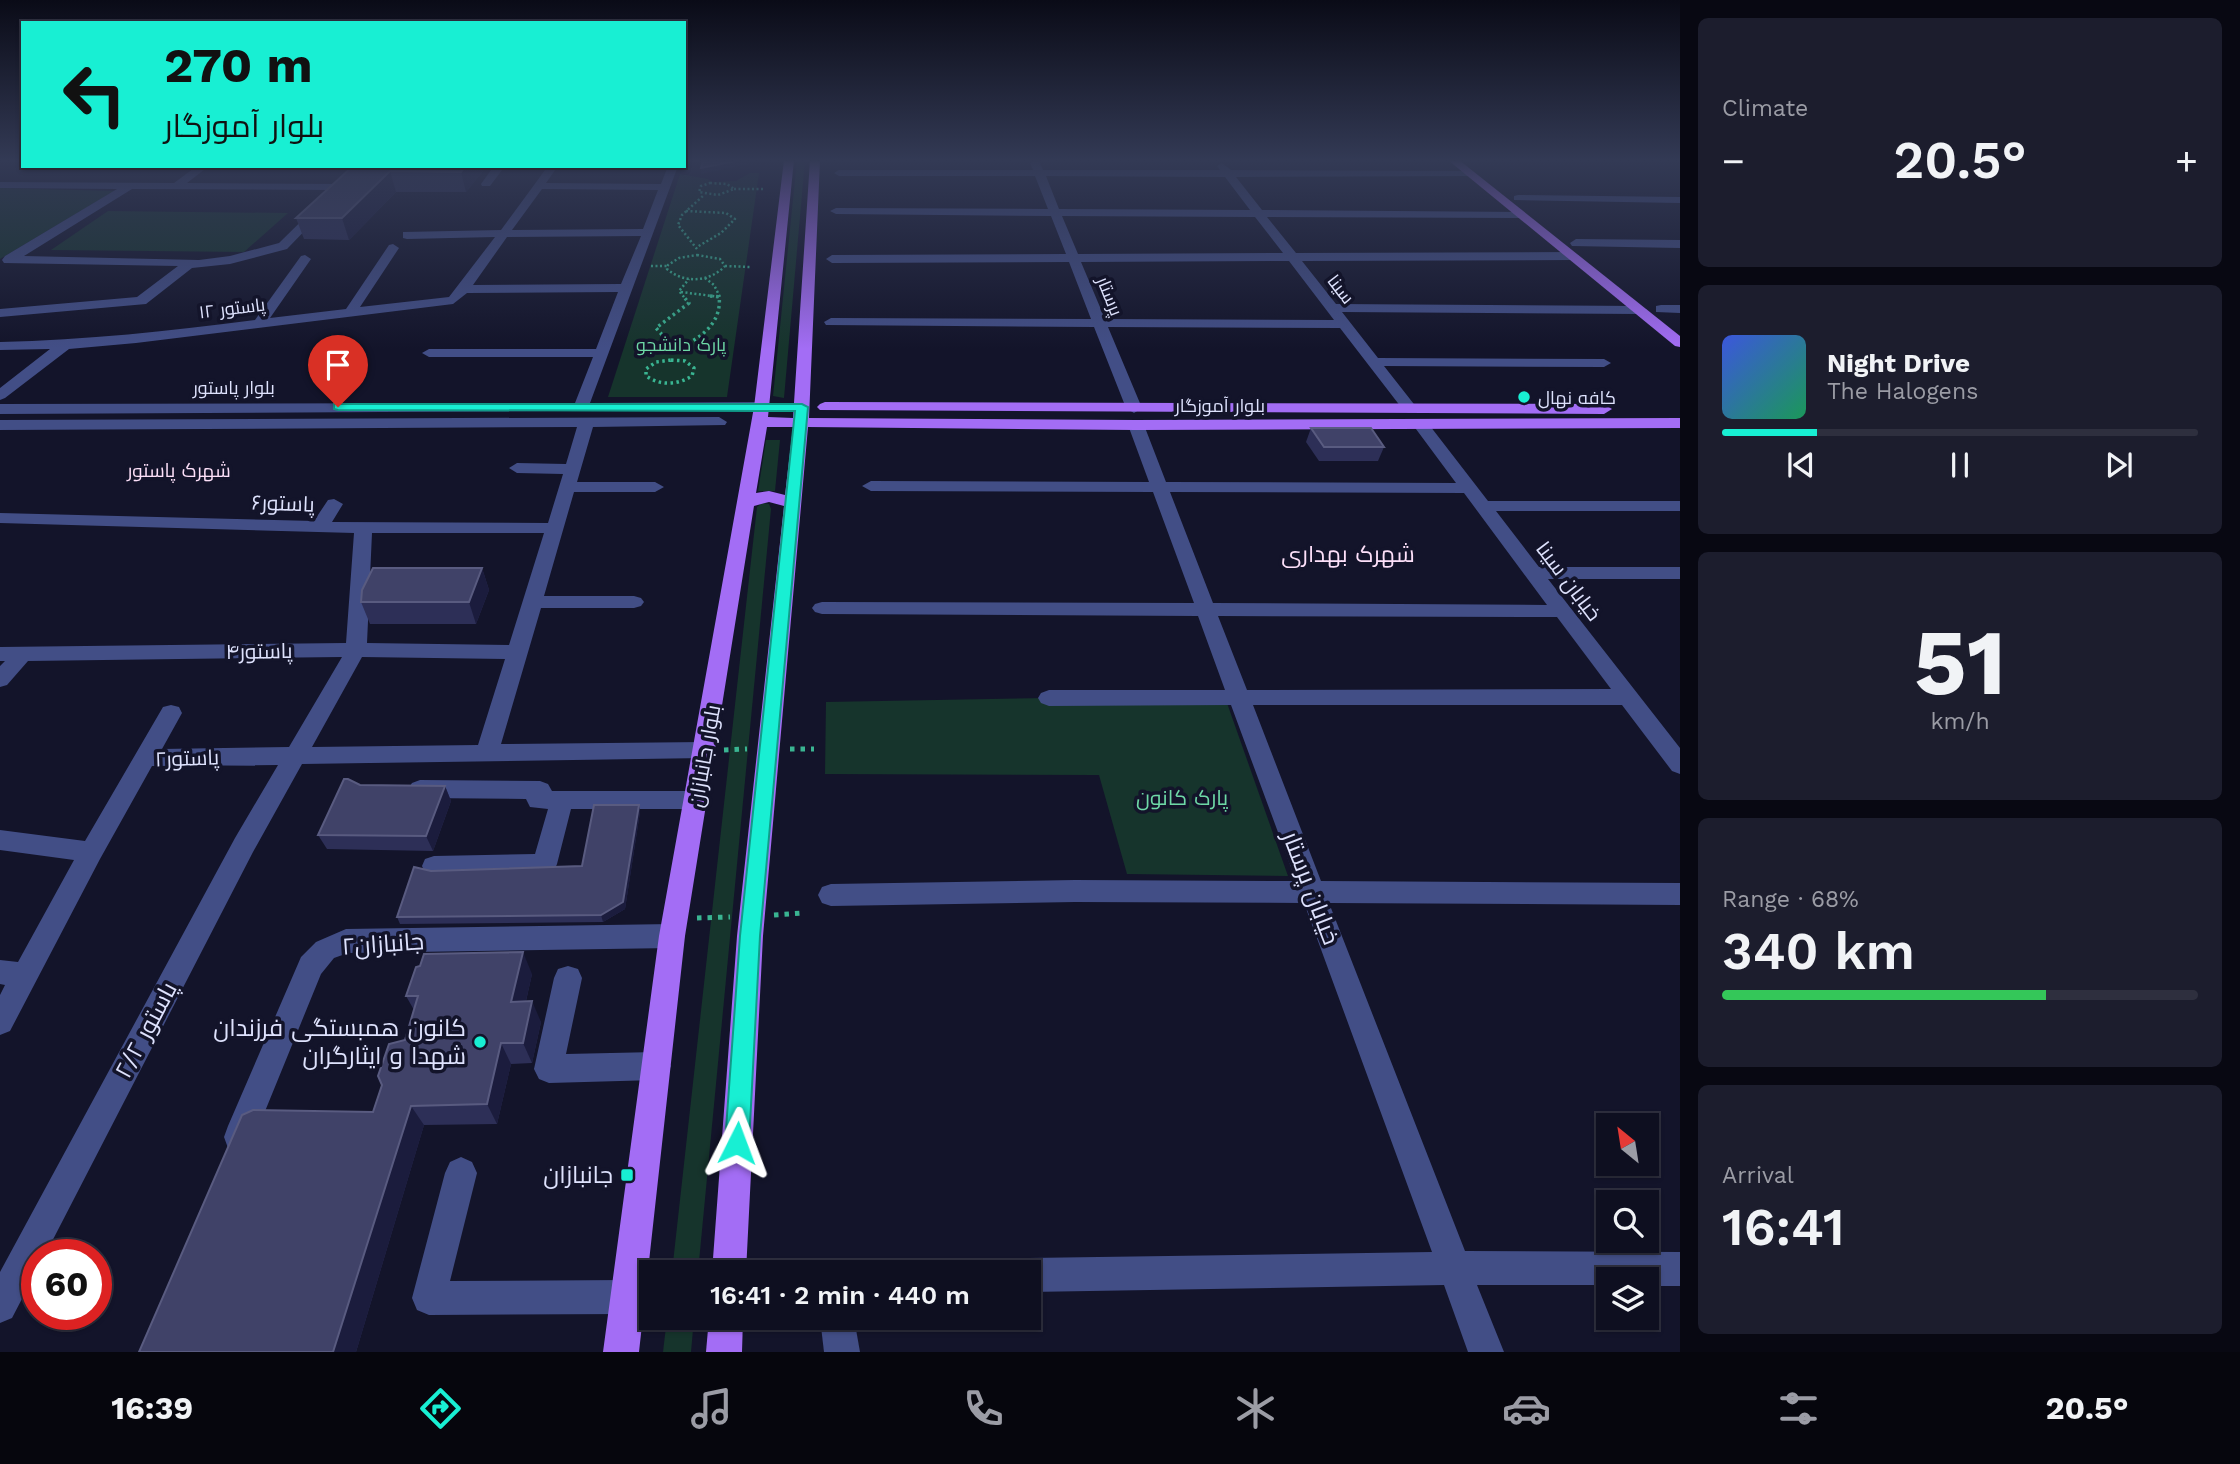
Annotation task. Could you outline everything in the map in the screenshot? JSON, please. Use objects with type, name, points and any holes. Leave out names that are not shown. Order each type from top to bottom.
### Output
[{"type":"main road","name":"بلوار جانبازان","points":[[621,1352],[672,936],[761,414],[782,223]]},
{"type":"main road","points":[[730,1260],[750,936],[801,415],[812,223]]},
{"type":"main road","points":[[1533,223],[1618,276]]},
{"type":"main road","points":[[1546,223],[1575,250],[1650,307],[1680,324]]},
{"type":"main road","points":[[1650,307],[1680,342]]},
{"type":"main road","name":"بلوار آموزگار","points":[[1135,416],[1409,408],[1679,414]]},
{"type":"main road","name":"بلوار آموزگار","points":[[761,414],[1135,416],[1421,425],[1679,414]]},
{"type":"main road","points":[[746,503],[755,497],[770,495],[792,503]]},
{"type":"main road","points":[[724,1352],[725,1330]]},
{"type":"street","points":[[5,262],[68,223]]},
{"type":"street","points":[[5,262],[197,263],[230,260],[283,246],[306,223]]},
{"type":"street","points":[[464,289],[511,223]]},
{"type":"street","points":[[488,753],[573,469],[584,414],[602,353],[651,223]]},
{"type":"street","name":"پرستار","points":[[1059,223],[1135,416]]},
{"type":"street","name":"سینا","points":[[1266,223],[1409,408]]},
{"type":"street","points":[[417,232],[648,232]]},
{"type":"street","points":[[832,259],[1434,257],[1680,244]]},
{"type":"street","points":[[351,311],[393,248]]},
{"type":"street","points":[[258,324],[305,259]]},
{"type":"street","points":[[0,313],[132,304],[141,301],[188,265],[197,263]]},
{"type":"street","points":[[464,289],[627,288]]},
{"type":"street","name":"۱۲ پاستور","points":[[0,346],[65,345],[258,324],[453,300],[464,289]]},
{"type":"street","points":[[1332,308],[1680,309]]},
{"type":"street","points":[[831,322],[1344,324]]},
{"type":"street","points":[[0,395],[65,345]]},
{"type":"street","points":[[429,353],[602,353]]},
{"type":"street","points":[[1373,362],[1604,363]]},
{"type":"street","name":"بلوار پاستور","points":[[0,409],[422,407],[584,414],[761,414]]},
{"type":"street","points":[[413,422],[422,407]]},
{"type":"street","name":"بلوار پاستور","points":[[0,425],[413,422],[584,414]]},
{"type":"street","name":"خیابان پرستار","points":[[1135,416],[1486,1352]]},
{"type":"street","name":"خیابان سینا","points":[[1421,425],[1679,763]]},
{"type":"street","points":[[517,468],[573,469]]},
{"type":"street","points":[[871,486],[1470,488]]},
{"type":"street","points":[[567,487],[655,488]]},
{"type":"street","points":[[320,527],[334,503]]},
{"type":"street","points":[[1484,506],[1680,506]]},
{"type":"street","name":"پاستور۶","points":[[5,518],[363,528],[555,528]]},
{"type":"street","points":[[356,650],[363,528]]},
{"type":"street","points":[[1535,573],[1680,573]]},
{"type":"street","points":[[533,602],[634,602]]},
{"type":"street","points":[[822,608],[1563,611]]},
{"type":"street","name":"پاستور۴","points":[[0,654],[356,650],[518,652]]},
{"type":"street","name":"پاستور ۲/۲","points":[[0,1306],[238,857],[356,650]]},
{"type":"street","points":[[0,680],[22,654]]},
{"type":"street","points":[[1049,698],[1629,697]]},
{"type":"street","points":[[146,758],[170,713]]},
{"type":"street","name":"پاستور۲","points":[[0,1022],[13,974],[91,852],[146,758],[705,750]]},
{"type":"street","points":[[394,788],[540,790],[538,800],[696,800]]},
{"type":"street","points":[[434,866],[545,864],[562,800]]},
{"type":"street","points":[[0,841],[91,852]]},
{"type":"street","points":[[831,895],[1075,891],[1680,894]]},
{"type":"street","name":"جانبازان۲","points":[[230,1159],[311,967],[326,950],[346,941],[672,936]]},
{"type":"street","points":[[568,978],[549,1069],[656,1066]]},
{"type":"street","points":[[461,1173],[429,1298],[628,1297]]},
{"type":"street","points":[[1041,1275],[1454,1268],[1680,1269]]},
{"type":"street","points":[[839,1330],[842,1352]]},
{"type":"path","points":[[679,223],[686,237],[697,247],[697,255]]},
{"type":"path","points":[[697,247],[722,233],[731,223]]},
{"type":"path","points":[[649,266],[668,266],[679,258],[697,255],[720,259],[725,266]]},
{"type":"path","points":[[668,266],[670,272],[675,275],[690,278],[704,278],[718,273],[725,266],[750,267]]},
{"type":"path","points":[[680,292],[690,278]]},
{"type":"path","points":[[688,343],[705,335],[719,313],[720,298],[715,284],[704,278]]},
{"type":"path","points":[[680,292],[720,298]]},
{"type":"path","points":[[666,338],[658,332],[658,324],[690,303],[680,292]]},
{"type":"path","points":[[671,360],[685,361],[694,368],[694,372],[686,379],[671,383],[655,382],[645,373],[656,362],[671,360]]},
{"type":"green space","points":[[0,223],[60,223],[0,259]]},
{"type":"green space","points":[[90,223],[277,223],[244,252],[51,250]]},
{"type":"green space","name":"پارک دانشجو","points":[[664,223],[752,223],[727,397],[608,397]]},
{"type":"green space","points":[[791,223],[799,223],[784,398],[773,396]]},
{"type":"green space","points":[[766,440],[780,440],[775,491],[758,491]]},
{"type":"green space","points":[[762,503],[769,504],[771,509],[699,1260],[673,1260],[757,507]]},
{"type":"green space","name":"پارک کانون","points":[[1049,698],[1227,703],[1288,876],[1127,874],[1099,775],[825,774],[826,702]]},
{"type":"green space","points":[[666,1330],[693,1330],[691,1352],[663,1352]]},
{"type":"building","points":[[1311,428],[1371,428],[1384,447],[1324,447]]},
{"type":"building","points":[[373,568],[482,568],[469,602],[361,602],[362,590]]},
{"type":"building","points":[[344,779],[360,785],[445,786],[426,836],[318,835]]},
{"type":"building","points":[[594,805],[639,805],[623,902],[601,915],[397,917],[414,867],[431,871],[582,866]]},
{"type":"building","points":[[523,952],[511,1002],[532,1001],[523,1043],[501,1043],[487,1104],[411,1106],[333,1352],[139,1352],[242,1115],[253,1110],[373,1112],[382,1085],[378,1076],[389,1044],[405,1040],[418,996],[406,996],[416,967],[420,966],[424,954]]},
{"type":"place","name":"کافه نهال","points":[[1524,397]]},
{"type":"place","name":"کانون همبستگی فرزندان شهدا و ایثارگران","points":[[480,1042]]},
{"type":"place","name":"جانبازان","points":[[627,1175]]},
{"type":"district","name":"شهرک پاستور","points":[[179,470]]},
{"type":"district","name":"شهرک بهداری","points":[[1348,554]]},
{"type":"route","points":[[338,407],[802,407],[750,936],[737,1143]]}]
